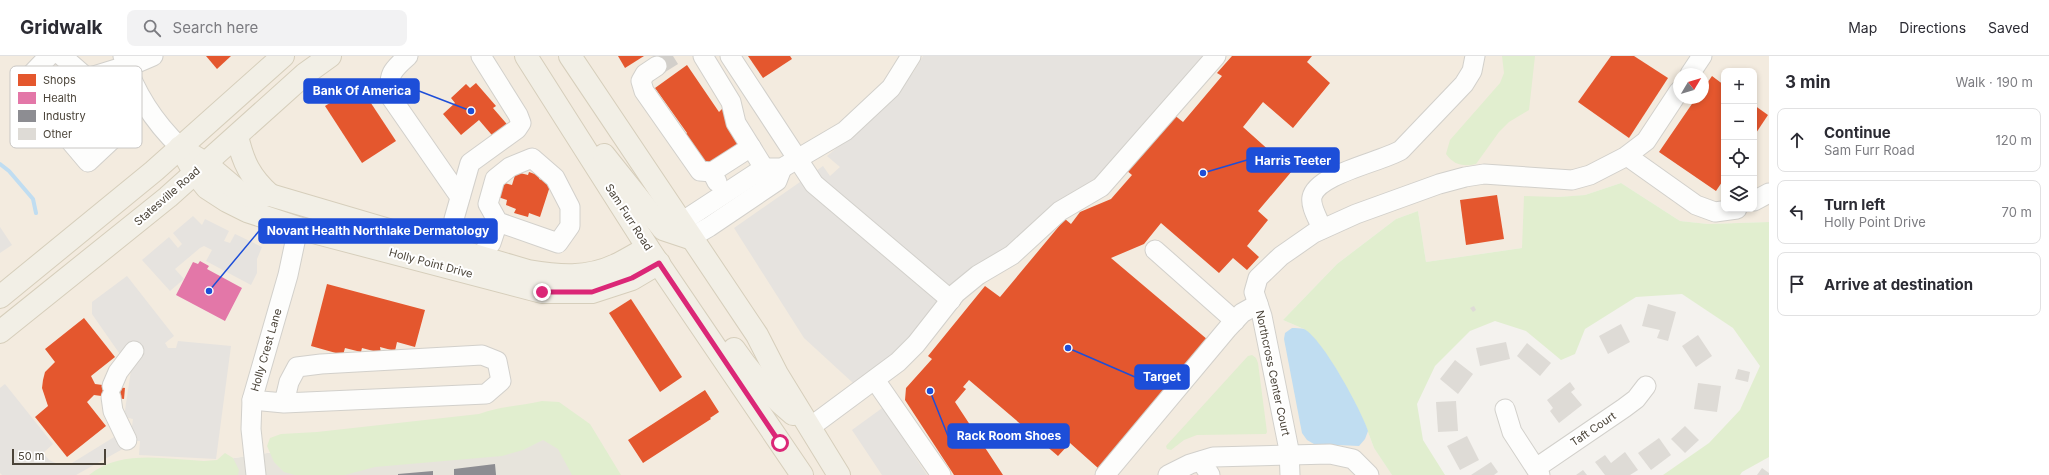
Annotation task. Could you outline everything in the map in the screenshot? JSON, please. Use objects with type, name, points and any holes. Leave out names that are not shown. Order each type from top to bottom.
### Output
[{"type":"main road","points":[[0,297],[43,263],[180,147],[283,56]]},
{"type":"main road","name":"Statesville Road","points":[[0,332],[168,197],[305,74],[330,56]]},
{"type":"main road","points":[[570,56],[685,230],[757,335],[809,428],[839,475]]},
{"type":"main road","points":[[529,60],[663,229],[685,230]]},
{"type":"main road","name":"Sam Furr Road","points":[[529,60],[654,255],[802,475]]},
{"type":"main road","points":[[237,136],[245,164],[258,184],[270,196]]},
{"type":"main road","name":"Holly Point Drive","points":[[180,147],[199,168],[238,191],[250,196],[270,196],[450,247],[528,271],[556,276],[576,276],[599,272],[616,265],[654,255]]},
{"type":"main road","name":"Holly Point Drive","points":[[199,168],[207,188],[227,201],[248,211],[298,228],[542,292],[592,292],[632,278],[654,255]]},
{"type":"main road","points":[[298,228],[302,222],[317,222],[368,235],[450,247]]},
{"type":"main road","points":[[654,255],[669,260],[676,266],[691,284],[744,364],[774,398],[809,428]]},
{"type":"street","points":[[39,66],[49,56]]},
{"type":"street","points":[[62,56],[73,66]]},
{"type":"street","points":[[113,66],[124,61],[153,56]]},
{"type":"street","points":[[408,56],[393,70],[389,82],[390,96],[460,197]]},
{"type":"street","points":[[450,247],[454,219],[470,163],[517,129],[521,123],[518,115],[481,56]]},
{"type":"street","points":[[703,56],[731,102],[736,123],[751,147],[781,165],[806,174],[821,190],[951,300]]},
{"type":"street","points":[[685,230],[709,227],[777,181],[781,165],[751,88],[730,56]]},
{"type":"street","points":[[685,230],[723,195],[845,131],[891,88],[911,56]]},
{"type":"street","points":[[809,428],[875,380],[906,355],[951,300],[978,275],[1012,255],[1060,212],[1101,187],[1216,56]]},
{"type":"street","points":[[1322,229],[1312,204],[1312,196],[1317,188],[1340,173],[1389,157],[1401,150],[1464,84],[1472,71],[1475,56]]},
{"type":"street","points":[[1694,68],[1702,56]]},
{"type":"street","points":[[658,66],[645,74],[641,81],[644,91],[700,171],[712,172],[751,147]]},
{"type":"street","points":[[731,102],[751,88]]},
{"type":"street","name":"Holly Point Drive","points":[[142,99],[162,130],[180,147]]},
{"type":"street","name":"Northcross Center Court","points":[[1290,475],[1289,456],[1262,316],[1254,292],[1258,278],[1281,256],[1322,229],[1394,199],[1465,177],[1484,174],[1572,180],[1590,175],[1627,156],[1646,141],[1673,100]]},
{"type":"street","points":[[76,148],[88,162],[103,148]]},
{"type":"street","points":[[1627,156],[1696,205],[1715,212],[1721,211]]},
{"type":"street","points":[[480,256],[492,243],[498,222],[488,204],[494,179],[510,167],[532,158],[555,178],[570,207],[570,226],[558,243],[498,222]]},
{"type":"street","points":[[712,172],[723,195]]},
{"type":"street","points":[[1757,199],[1769,193]]},
{"type":"street","name":"Holly Crest Lane","points":[[256,475],[252,428],[252,400],[288,275],[298,228]]},
{"type":"street","points":[[1155,250],[1235,321]]},
{"type":"street","points":[[1105,475],[1235,321],[1242,314],[1258,304]]},
{"type":"street","points":[[127,440],[113,411],[112,392],[118,372],[134,351]]},
{"type":"street","points":[[252,400],[284,403],[486,394],[501,381],[497,360],[482,354],[321,364],[297,367],[289,382],[284,403]]},
{"type":"street","points":[[875,380],[941,475]]},
{"type":"street","name":"Taft Court","points":[[1538,472],[1636,399],[1646,386]]},
{"type":"street","points":[[1504,409],[1512,432],[1538,472]]},
{"type":"street","points":[[1168,475],[1205,468],[1213,457],[1330,454],[1353,459],[1369,475]]},
{"type":"shaded area","points":[[0,56],[1769,56],[1769,222],[1708,224],[1680,221],[1621,183],[1585,195],[1558,197],[1522,248],[1426,262],[1418,211],[1396,219],[1337,264],[1283,320],[1304,329],[1365,424],[1374,448],[1392,475],[611,475],[518,415],[221,460],[169,475],[0,475]]},
{"type":"shaded area","points":[[923,56],[1207,56],[1106,169],[1082,190],[1037,218],[1013,244],[892,359],[853,383],[804,338],[734,228],[823,166],[830,176],[840,167],[827,156],[870,120],[913,73]]},
{"type":"shaded area","points":[[193,216],[202,225],[205,219],[229,231],[224,241],[230,243],[235,234],[262,247],[257,259],[257,273],[251,285],[206,261],[212,250],[204,246],[175,269],[184,279],[170,291],[142,260],[169,237],[178,248],[182,244],[173,233]]},
{"type":"shaded area","points":[[0,227],[12,245],[0,253]]},
{"type":"shaded area","points":[[127,276],[174,336],[165,343],[168,348],[176,348],[178,341],[231,346],[216,459],[139,455],[140,441],[137,441],[76,475],[2,475],[0,473],[0,388],[5,384],[53,444],[43,453],[49,460],[60,465],[72,463],[132,426],[133,419],[124,417],[131,370],[92,314],[92,302]]},
{"type":"shaded area","points":[[885,406],[898,426],[896,428],[927,475],[882,475],[852,430]]},
{"type":"shaded area","points":[[518,415],[610,475],[170,475],[221,460]]},
{"type":"green space","points":[[1502,56],[1535,56],[1529,110],[1509,122],[1499,132],[1476,164],[1463,165],[1456,163],[1446,154],[1450,140],[1500,83],[1504,73]]},
{"type":"green space","points":[[1621,183],[1680,221],[1708,224],[1769,222],[1769,457],[1742,472],[1740,475],[1663,475],[1709,443],[1740,410],[1760,366],[1733,328],[1682,294],[1636,297],[1585,329],[1575,354],[1561,360],[1526,331],[1495,321],[1470,331],[1435,366],[1417,404],[1423,440],[1445,475],[1392,475],[1374,448],[1365,424],[1338,372],[1318,343],[1304,329],[1283,320],[1337,264],[1396,219],[1418,211],[1426,262],[1522,248],[1524,196],[1558,197],[1585,195]]},
{"type":"green space","points":[[1252,355],[1256,358],[1258,363],[1267,432],[1266,434],[1197,435],[1184,440],[1171,450],[1167,449],[1166,446],[1248,356]]},
{"type":"green space","points":[[542,401],[559,402],[590,424],[621,475],[572,475],[558,449],[543,440],[523,450],[502,456],[375,467],[345,475],[295,475],[284,472],[274,462],[267,446],[270,438],[281,434],[317,432],[479,414],[494,409]]},
{"type":"green space","points":[[225,453],[233,458],[239,470],[238,475],[89,475],[102,467],[129,459],[159,458],[204,461],[217,460]]},
{"type":"water","points":[[1292,328],[1304,329],[1312,335],[1331,360],[1350,392],[1368,431],[1365,439],[1359,446],[1314,444],[1307,440],[1302,433],[1284,339],[1285,333]]},
{"type":"building: Shops","points":[[206,56],[231,56],[217,69]]},
{"type":"building: Shops","points":[[618,56],[644,56],[625,68]]},
{"type":"building: Shops","points":[[748,56],[790,56],[792,59],[763,78]]},
{"type":"building: Shops","points":[[1232,56],[1312,56],[1307,62],[1330,83],[1293,128],[1263,102],[1243,127],[1292,171],[1258,211],[1268,220],[1247,246],[1259,257],[1247,270],[1233,258],[1219,273],[1161,223],[1144,244],[1111,258],[1208,340],[1098,468],[1070,443],[1058,456],[969,380],[963,387],[966,389],[955,402],[1003,475],[954,475],[905,400],[906,388],[932,359],[928,356],[985,286],[1000,297],[1065,219],[1071,224],[1080,212],[1111,199],[1132,175],[1126,170],[1173,114],[1183,122],[1222,76],[1217,73]]},
{"type":"building: Shops","points":[[1611,56],[1634,56],[1668,78],[1629,138],[1578,102]]},
{"type":"building: Shops","points":[[687,65],[719,112],[723,108],[744,141],[704,169],[683,137],[687,133],[655,88]]},
{"type":"building: Shops","points":[[1712,76],[1721,83],[1721,184],[1716,191],[1659,152],[1692,104],[1709,104],[1709,80]]},
{"type":"building: Shops","points":[[476,83],[496,106],[493,108],[511,129],[497,141],[479,120],[461,135],[443,114],[455,103],[451,98],[466,84],[470,88]]},
{"type":"building: Shops","points":[[359,85],[396,141],[362,163],[325,106]]},
{"type":"building: Shops","points":[[1757,107],[1768,115],[1757,132]]},
{"type":"building: Shops","points":[[516,172],[528,175],[529,172],[540,176],[539,179],[551,183],[540,217],[529,213],[528,217],[514,213],[516,209],[506,205],[507,200],[492,195],[497,181],[512,185]]},
{"type":"building: Shops","points":[[1497,195],[1504,239],[1466,245],[1460,200]]},
{"type":"building: Shops","points":[[327,284],[425,310],[415,347],[397,342],[395,351],[380,347],[381,353],[362,348],[361,352],[345,348],[343,355],[311,346]]},
{"type":"building: Shops","points":[[631,299],[682,377],[660,392],[609,313]]},
{"type":"building: Shops","points":[[84,318],[115,357],[91,376],[95,384],[125,388],[124,399],[94,395],[87,402],[106,426],[67,457],[35,417],[48,406],[42,388],[43,380],[45,372],[55,362],[45,349]]},
{"type":"building: Shops","points":[[705,390],[719,412],[710,418],[711,419],[643,463],[628,440]]},
{"type":"building: Health","points":[[200,261],[209,266],[207,269],[242,288],[225,321],[176,295],[193,262],[198,264]]},
{"type":"building: Industry","points":[[495,464],[496,475],[454,475],[454,469]]},
{"type":"building: Industry","points":[[433,471],[433,475],[398,475],[398,474]]},
{"type":"building: Other","points":[[1648,304],[1676,312],[1668,341],[1657,338],[1660,330],[1642,326]]},
{"type":"building: Other","points":[[1474,306],[1476,310],[1473,312],[1470,308]]},
{"type":"building: Other","points":[[1621,324],[1630,342],[1608,354],[1599,336]]},
{"type":"building: Other","points":[[1698,335],[1712,356],[1696,367],[1682,346]]},
{"type":"building: Other","points":[[1506,342],[1510,359],[1480,366],[1476,348]]},
{"type":"building: Other","points":[[1527,343],[1551,363],[1540,376],[1517,356]]},
{"type":"building: Other","points":[[1455,360],[1473,374],[1458,394],[1440,379]]},
{"type":"building: Other","points":[[1738,369],[1750,372],[1748,382],[1735,379]]},
{"type":"building: Other","points":[[1570,382],[1575,389],[1571,392],[1582,405],[1559,423],[1550,411],[1553,408],[1547,400]]},
{"type":"building: Other","points":[[1698,383],[1721,386],[1717,412],[1694,409]]},
{"type":"building: Other","points":[[1456,401],[1458,431],[1438,432],[1436,402]]},
{"type":"building: Other","points":[[1685,426],[1699,440],[1685,453],[1671,439]]},
{"type":"building: Other","points":[[1467,436],[1479,460],[1460,470],[1447,446]]},
{"type":"building: Other","points":[[1659,438],[1671,455],[1651,470],[1638,453]]},
{"type":"building: Other","points":[[1625,452],[1638,470],[1630,475],[1605,475],[1595,462],[1605,455],[1611,463]]},
{"type":"building: Other","points":[[1491,462],[1498,472],[1494,475],[1471,475]]},
{"type":"building: Other","points":[[1762,468],[1769,473],[1769,475],[1757,475]]},
{"type":"building: Other","points":[[1583,470],[1587,475],[1576,475]]},
{"type":"waterway","points":[[0,164],[9,171],[33,199],[36,213]]},
{"type":"tunnel","points":[[657,66],[673,56]]},
{"type":"place","name":"Bank Of America","points":[[471,111]]},
{"type":"place","name":"Harris Teeter","points":[[1203,173]]},
{"type":"place","name":"Novant Health Northlake Dermatology","points":[[209,291]]},
{"type":"place","name":"Target","points":[[1068,348]]},
{"type":"place","name":"Rack Room Shoes","points":[[930,391]]},
{"type":"route","points":[[542,292],[592,292],[610,287],[632,278],[659,263],[780,443]]}]
